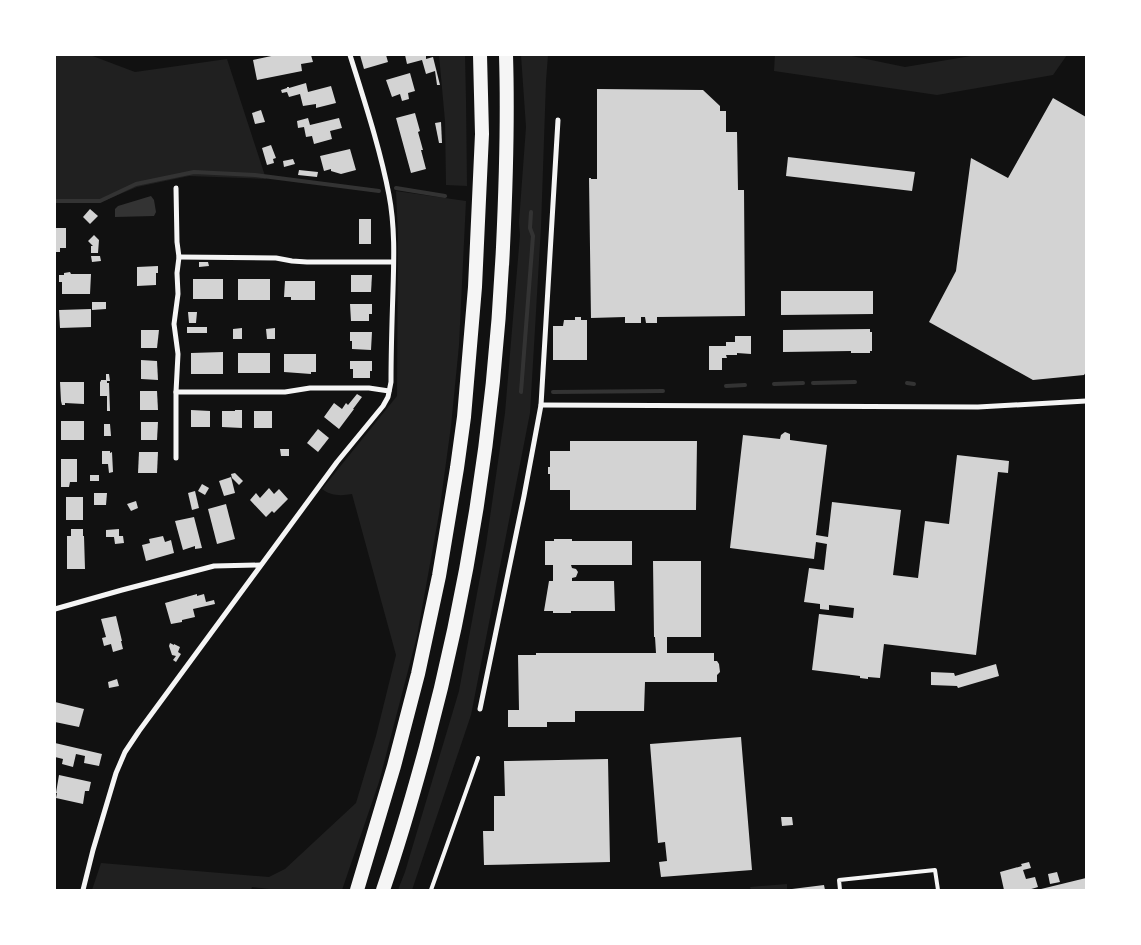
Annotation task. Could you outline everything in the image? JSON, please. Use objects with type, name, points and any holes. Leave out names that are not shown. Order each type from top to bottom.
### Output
[{"type":"highway","points":[[357,890],[414,692],[439,576],[456,478],[464,417],[475,287],[482,134],[480,55]]},
{"type":"highway","points":[[383,890],[414,791],[444,678],[465,580],[483,471],[490,420],[501,289],[507,131],[506,55]]},
{"type":"street","points":[[83,890],[116,773],[125,752],[337,462],[383,406],[389,391],[391,382],[394,262],[389,195],[350,55]]},
{"type":"street","points":[[480,709],[541,405],[558,120]]},
{"type":"street","points":[[176,188],[179,257],[177,273],[178,294],[174,324],[178,354],[176,458]]},
{"type":"street","points":[[179,257],[276,258],[307,262],[394,262]]},
{"type":"street","points":[[176,392],[285,392],[310,388],[369,388],[389,391]]},
{"type":"street","points":[[541,405],[978,407],[1086,401]]},
{"type":"street","points":[[55,609],[214,566],[261,565]]},
{"type":"lane","points":[[431,890],[478,758]]},
{"type":"lane","points":[[840,890],[839,880],[935,870],[938,890]]},
{"type":"shaded area","points":[[55,55],[90,55],[135,72],[227,59],[266,179],[189,176],[137,187],[101,202],[55,202]]},
{"type":"shaded area","points":[[439,55],[465,55],[467,186],[446,185],[445,121]]},
{"type":"shaded area","points":[[521,55],[548,55],[541,227],[530,413],[471,715],[412,890],[398,890],[459,691],[486,545],[505,413],[520,235],[519,222],[526,127]]},
{"type":"shaded area","points":[[775,55],[847,55],[905,67],[977,55],[1067,55],[1053,75],[937,95],[774,71]]},
{"type":"shaded area","points":[[396,191],[466,201],[459,345],[451,426],[439,514],[417,636],[379,782],[342,890],[279,890],[252,887],[251,890],[92,890],[101,863],[269,877],[285,869],[356,803],[376,736],[396,655],[352,494],[336,495],[322,489],[397,396],[398,234]]},
{"type":"shaded area","points":[[151,196],[154,200],[156,212],[154,216],[115,217],[115,209],[118,206]]},
{"type":"shaded area","points":[[787,884],[787,890],[751,890],[750,887]]},
{"type":"building","points":[[276,55],[311,55],[313,62],[301,64],[302,71],[257,80],[253,60]]},
{"type":"building","points":[[360,55],[386,55],[388,62],[364,69]]},
{"type":"building","points":[[405,55],[426,55],[426,59],[433,57],[440,85],[437,85],[435,71],[426,74],[422,60],[407,64]]},
{"type":"building","points":[[410,73],[415,91],[408,93],[409,99],[402,101],[400,94],[392,97],[386,80]]},
{"type":"building","points":[[306,83],[308,92],[331,86],[336,103],[316,108],[316,104],[303,106],[300,94],[289,97],[287,92],[282,93],[281,90],[287,87]]},
{"type":"building","points":[[597,89],[703,90],[720,106],[720,111],[726,111],[726,132],[737,132],[738,190],[744,190],[745,316],[657,317],[657,323],[646,323],[645,317],[641,317],[641,323],[625,323],[625,317],[591,318],[589,178],[597,179]]},
{"type":"building","points":[[1053,98],[1086,117],[1086,372],[1084,375],[1033,380],[929,322],[956,271],[971,158],[1008,178]]},
{"type":"building","points":[[261,110],[265,122],[255,124],[252,113]]},
{"type":"building","points":[[415,113],[426,169],[411,173],[396,118]]},
{"type":"building","points":[[308,118],[310,125],[339,118],[342,128],[330,131],[332,139],[314,144],[312,136],[306,137],[304,127],[298,128],[297,121]]},
{"type":"building","points":[[441,122],[442,143],[439,143],[435,123]]},
{"type":"building","points":[[271,145],[276,158],[273,159],[274,163],[267,165],[262,148]]},
{"type":"building","points":[[350,149],[356,170],[341,174],[331,171],[331,169],[324,171],[320,156]]},
{"type":"building","points":[[788,157],[915,172],[912,191],[786,176]]},
{"type":"building","points":[[293,159],[295,164],[284,167],[283,161]]},
{"type":"building","points":[[299,170],[318,172],[317,177],[298,175]]},
{"type":"building","points":[[90,209],[98,216],[90,224],[83,217]]},
{"type":"building","points":[[359,219],[371,219],[371,244],[359,244]]},
{"type":"building","points":[[55,228],[66,228],[66,248],[60,248],[60,252],[55,252]]},
{"type":"building","points":[[94,235],[99,240],[98,253],[91,253],[91,246],[93,246],[88,241]]},
{"type":"building","points":[[91,256],[100,256],[101,261],[92,262]]},
{"type":"building","points":[[199,262],[208,262],[209,266],[199,267]]},
{"type":"building","points":[[158,266],[156,285],[137,286],[137,267]]},
{"type":"building","points":[[70,272],[71,274],[91,274],[90,294],[62,294],[62,282],[59,282],[59,275]]},
{"type":"building","points":[[351,275],[372,275],[371,292],[351,292]]},
{"type":"building","points":[[193,279],[223,279],[223,299],[193,299]]},
{"type":"building","points":[[238,279],[270,279],[270,300],[238,300]]},
{"type":"building","points":[[285,281],[315,281],[315,300],[291,300],[291,297],[284,297]]},
{"type":"building","points":[[781,291],[873,291],[873,314],[781,315]]},
{"type":"building","points":[[92,302],[106,302],[106,309],[92,310]]},
{"type":"building","points":[[350,304],[372,304],[372,314],[369,314],[369,321],[351,321]]},
{"type":"building","points":[[91,309],[91,327],[60,328],[59,310]]},
{"type":"building","points":[[188,312],[197,312],[196,323],[189,323]]},
{"type":"building","points":[[575,317],[587,320],[587,360],[553,360],[553,326],[563,326],[564,320],[575,320]]},
{"type":"building","points":[[187,327],[207,327],[207,333],[187,333]]},
{"type":"building","points":[[242,328],[242,339],[233,339],[233,329]]},
{"type":"building","points":[[275,328],[275,339],[267,339],[266,329]]},
{"type":"building","points":[[870,329],[870,332],[872,332],[872,351],[870,353],[851,353],[851,351],[783,352],[783,330]]},
{"type":"building","points":[[141,330],[159,330],[157,348],[141,348]]},
{"type":"building","points":[[350,332],[372,332],[371,350],[352,349]]},
{"type":"building","points":[[735,336],[751,336],[751,354],[737,353],[737,355],[726,355],[727,358],[722,358],[722,370],[709,370],[709,346],[726,346],[726,342],[735,342]]},
{"type":"building","points":[[223,352],[223,374],[191,374],[191,353]]},
{"type":"building","points":[[238,353],[270,353],[270,373],[238,373]]},
{"type":"building","points":[[284,354],[316,354],[316,372],[311,372],[311,374],[284,372]]},
{"type":"building","points":[[141,360],[157,361],[158,380],[141,379]]},
{"type":"building","points":[[350,361],[372,361],[370,378],[353,378],[353,369],[350,369]]},
{"type":"building","points":[[106,374],[109,374],[110,381],[107,381],[107,383],[109,383],[110,411],[107,411],[107,396],[100,396],[100,382],[101,380],[106,380]]},
{"type":"building","points":[[60,382],[84,382],[84,404],[65,403],[65,405],[62,405]]},
{"type":"building","points":[[140,391],[157,391],[158,410],[140,410]]},
{"type":"building","points":[[357,394],[362,397],[339,429],[324,417],[334,403],[342,409]]},
{"type":"building","points":[[191,410],[210,411],[210,427],[191,427]]},
{"type":"building","points":[[242,410],[242,428],[222,427],[222,411]]},
{"type":"building","points":[[254,411],[272,411],[272,428],[254,428]]},
{"type":"building","points":[[61,421],[84,421],[84,440],[61,440]]},
{"type":"building","points":[[141,422],[158,422],[157,440],[141,440]]},
{"type":"building","points":[[104,424],[110,424],[111,436],[104,436]]},
{"type":"building","points":[[318,429],[329,438],[318,452],[307,443]]},
{"type":"building","points":[[785,432],[790,434],[790,440],[827,445],[816,535],[828,537],[832,502],[901,510],[893,575],[918,578],[925,521],[949,524],[957,455],[1009,461],[1008,473],[998,472],[976,655],[884,644],[880,678],[868,677],[868,679],[860,678],[860,676],[812,670],[819,614],[853,618],[854,608],[829,605],[829,610],[820,609],[820,604],[804,602],[809,568],[824,570],[827,544],[816,542],[814,559],[730,548],[743,435],[780,439],[781,435]]},
{"type":"building","points":[[570,441],[697,441],[696,510],[570,510],[570,490],[550,490],[548,467],[550,467],[550,451],[570,451]]},
{"type":"building","points":[[280,449],[289,449],[289,456],[281,456]]},
{"type":"building","points":[[102,451],[112,452],[113,472],[109,473],[108,464],[102,464]]},
{"type":"building","points":[[139,452],[158,452],[157,473],[138,473]]},
{"type":"building","points":[[61,459],[77,459],[77,482],[70,482],[69,487],[61,487]]},
{"type":"building","points":[[235,473],[243,481],[239,485],[232,478],[231,474]]},
{"type":"building","points":[[90,475],[99,475],[99,481],[90,481]]},
{"type":"building","points":[[231,477],[235,493],[224,496],[219,481]]},
{"type":"building","points":[[202,484],[209,488],[205,495],[198,491]]},
{"type":"building","points":[[269,488],[274,494],[279,489],[288,499],[274,513],[272,511],[266,517],[250,500],[256,493],[260,498]]},
{"type":"building","points":[[195,491],[199,508],[192,510],[188,493]]},
{"type":"building","points":[[94,493],[107,493],[106,505],[94,505]]},
{"type":"building","points":[[66,497],[83,497],[83,520],[66,520]]},
{"type":"building","points":[[136,501],[138,508],[131,511],[127,504]]},
{"type":"building","points":[[226,504],[235,539],[217,544],[208,509]]},
{"type":"building","points":[[194,517],[202,548],[195,549],[195,546],[183,550],[175,521]]},
{"type":"building","points":[[71,529],[83,529],[85,569],[67,569],[67,536],[71,536]]},
{"type":"building","points":[[119,529],[119,536],[123,536],[124,543],[115,544],[114,537],[106,537],[106,530]]},
{"type":"building","points":[[163,536],[165,542],[171,540],[174,553],[146,561],[142,545],[150,543],[149,539]]},
{"type":"building","points":[[554,539],[572,539],[572,541],[632,541],[632,565],[571,565],[578,572],[576,577],[572,578],[572,581],[614,581],[615,611],[553,613],[553,611],[544,611],[549,581],[553,581],[553,565],[545,565],[545,541],[554,541]]},
{"type":"building","points":[[653,561],[701,561],[701,637],[667,637],[667,653],[714,653],[714,661],[717,661],[719,664],[720,672],[717,675],[717,682],[645,682],[644,711],[575,711],[575,722],[547,722],[547,727],[508,727],[508,710],[519,710],[518,655],[536,655],[536,653],[656,653]]},
{"type":"building","points":[[197,594],[197,596],[204,594],[206,602],[214,600],[215,604],[193,609],[195,617],[171,624],[165,603]]},
{"type":"building","points":[[116,616],[123,649],[113,652],[111,644],[104,646],[102,638],[106,637],[101,619]]},
{"type":"building","points":[[170,643],[180,647],[178,652],[181,654],[176,662],[173,660],[176,656],[172,655]]},
{"type":"building","points":[[996,664],[999,676],[958,688],[957,686],[931,685],[931,672],[954,673],[955,676]]},
{"type":"building","points":[[117,679],[119,686],[109,688],[108,682]]},
{"type":"building","points":[[55,702],[84,709],[79,727],[55,722]]},
{"type":"building","points":[[741,737],[752,870],[661,877],[659,862],[667,861],[665,842],[658,843],[650,744]]},
{"type":"building","points":[[55,743],[102,754],[99,766],[84,763],[85,756],[76,754],[73,767],[62,764],[63,759],[55,757]]},
{"type":"building","points":[[608,759],[610,862],[484,865],[483,831],[494,831],[494,796],[505,796],[504,761]]},
{"type":"building","points":[[59,775],[91,782],[89,791],[85,791],[83,804],[56,798]]},
{"type":"building","points":[[781,817],[792,817],[793,825],[782,826]]},
{"type":"building","points":[[1029,862],[1031,868],[1023,870],[1026,879],[1035,877],[1038,887],[1028,890],[1004,890],[1000,872]]},
{"type":"building","points":[[1057,872],[1060,882],[1050,884],[1048,874]]},
{"type":"building","points":[[1086,878],[1086,890],[1041,890],[1041,889]]},
{"type":"building","points":[[824,885],[825,890],[792,890],[792,889]]},
{"type":"waterway","points":[[55,201],[100,201],[136,184],[194,172],[255,175],[379,191]]},
{"type":"waterway","points":[[396,188],[445,196]]},
{"type":"waterway","points":[[521,392],[533,236],[530,228],[531,212]]},
{"type":"waterway","points":[[813,383],[855,382]]},
{"type":"waterway","points":[[774,384],[803,383]]},
{"type":"waterway","points":[[907,383],[914,384]]},
{"type":"waterway","points":[[726,386],[745,385]]},
{"type":"waterway","points":[[553,392],[663,391]]}]
